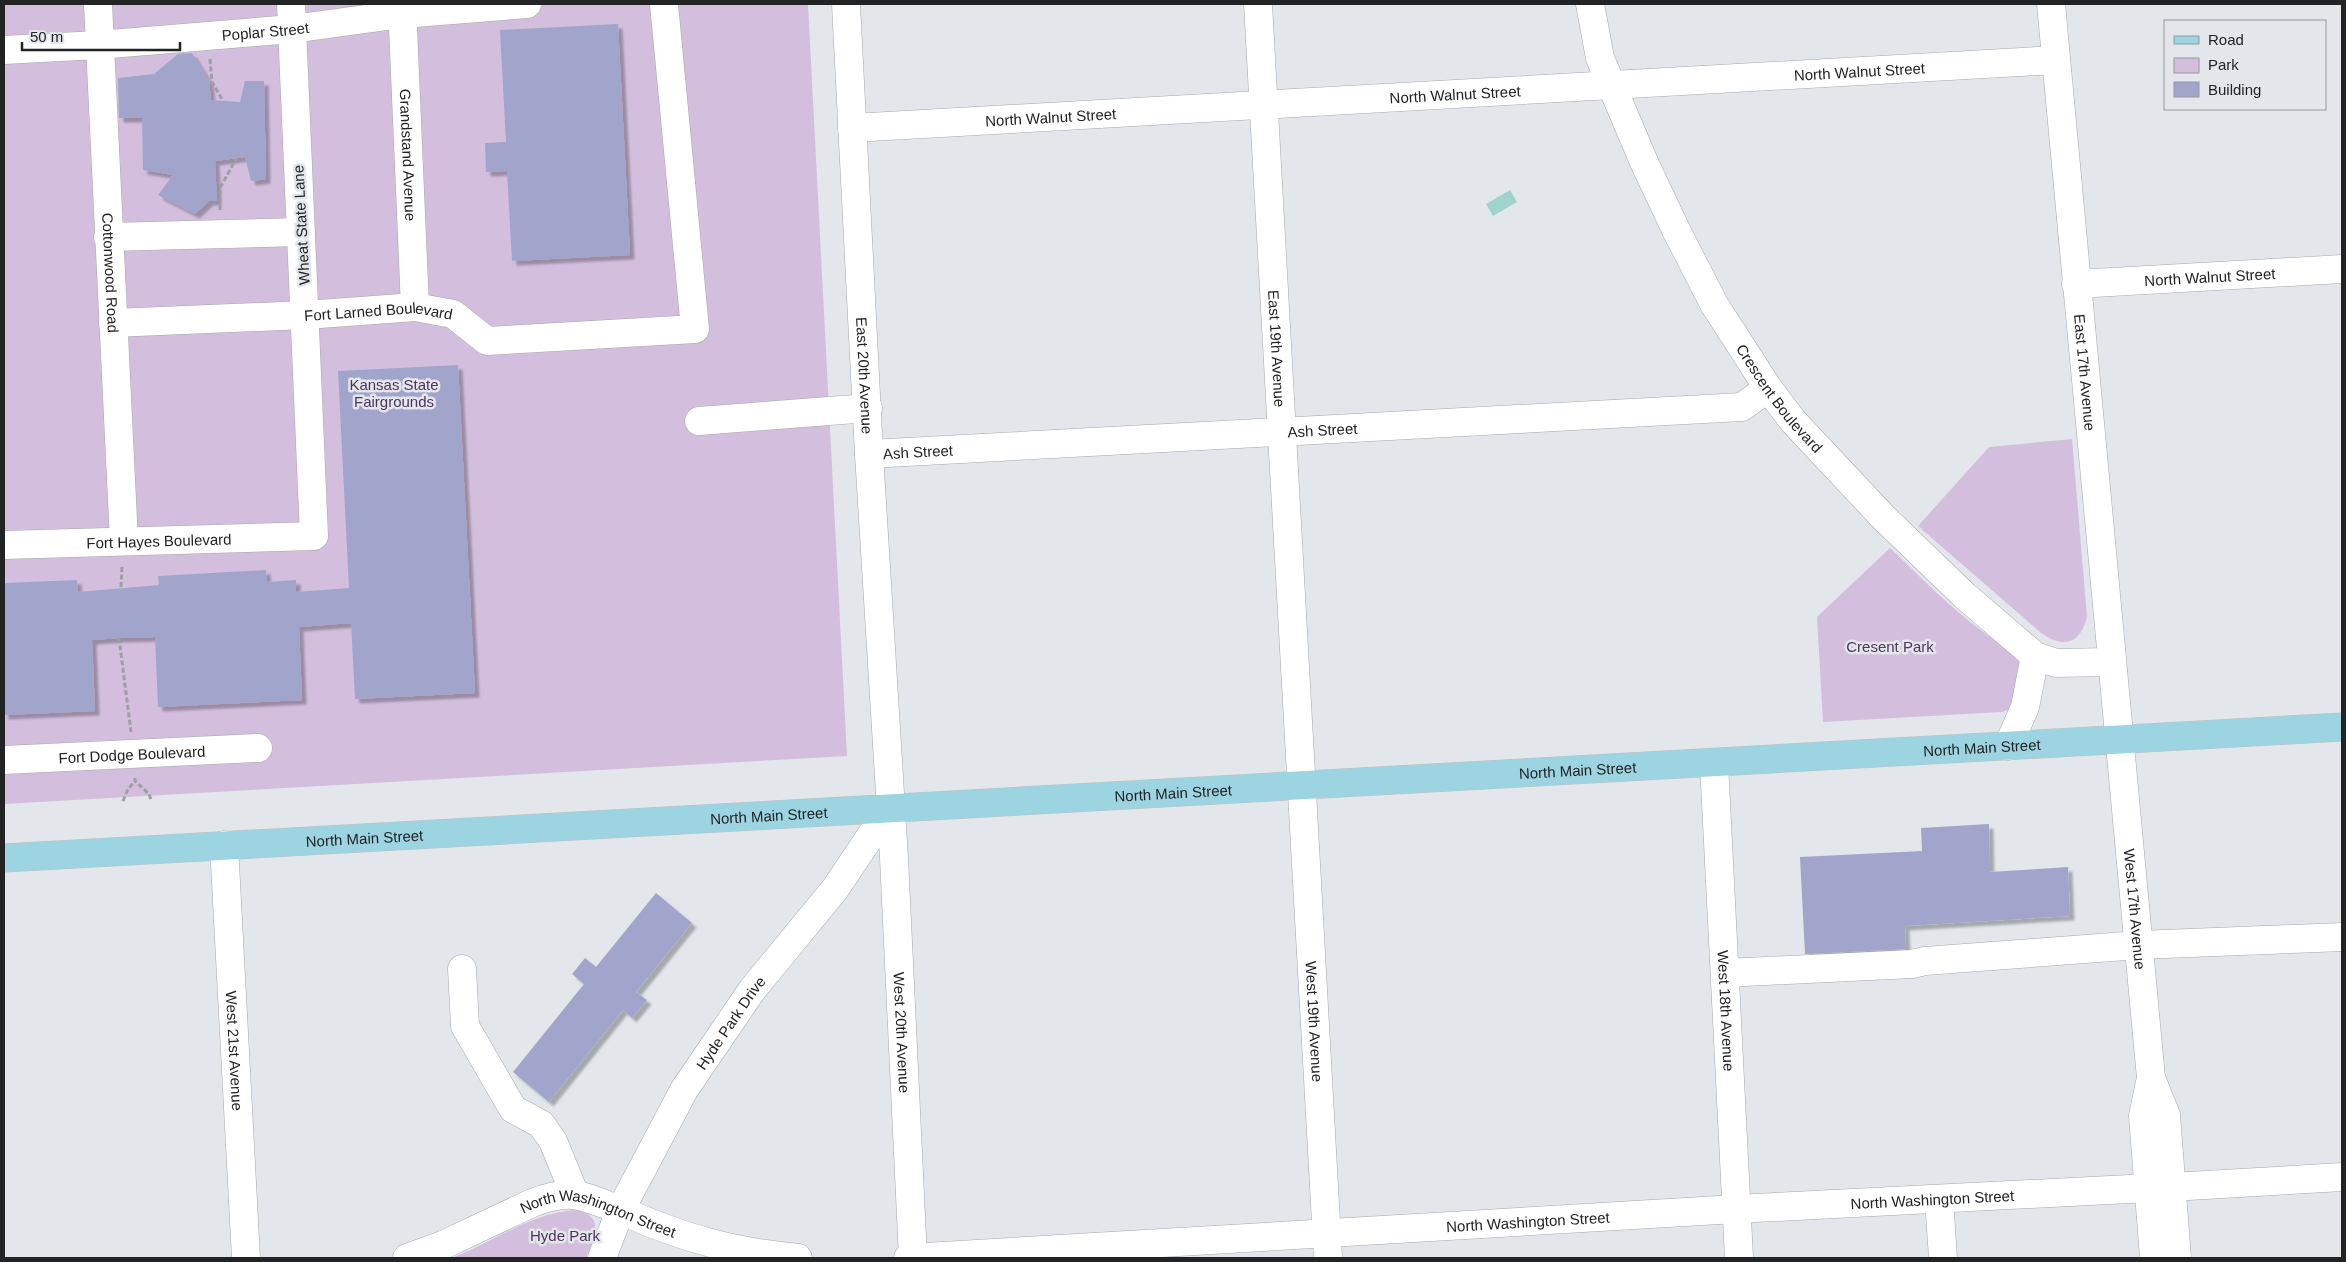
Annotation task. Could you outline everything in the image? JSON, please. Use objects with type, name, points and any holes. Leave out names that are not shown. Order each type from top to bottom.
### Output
[{"type":"main road","name":"North Main Street","points":[[4,858],[1301,784],[2342,728]]},
{"type":"street","name":"Cottonwood Road","points":[[98,4],[98,44],[124,541]]},
{"type":"street","name":"Poplar Street","points":[[4,50],[208,36],[292,16],[527,4]]},
{"type":"street","name":"Fort Larned Boulevard","points":[[113,323],[306,315],[415,307],[453,314],[487,341],[695,329],[664,4]]},
{"type":"street","name":"East 20th Avenue","points":[[846,4],[869,454],[890,807]]},
{"type":"street","name":"East 19th Avenue","points":[[1258,4],[1301,784]]},
{"type":"street","name":"Crescent Boulevard","points":[[1590,4],[1600,58],[1644,162],[1714,304],[1768,388],[1793,421],[1884,518],[1965,596],[2035,656],[2056,663],[2111,662]]},
{"type":"street","name":"East 17th Avenue","points":[[2051,4],[2119,740]]},
{"type":"street","name":"Grandstand Avenue","points":[[402,9],[415,307]]},
{"type":"street","name":"Wheat State Lane","points":[[292,16],[314,536]]},
{"type":"street","name":"North Walnut Street","points":[[852,128],[2056,60]]},
{"type":"street","points":[[108,236],[301,232]]},
{"type":"street","name":"North Walnut Street","points":[[2076,284],[2342,269]]},
{"type":"street","name":"Ash Street","points":[[869,454],[1742,407],[1768,388]]},
{"type":"street","points":[[699,420],[868,408]]},
{"type":"street","name":"Fort Hayes Boulevard","points":[[4,545],[314,536]]},
{"type":"street","points":[[2008,746],[2026,707],[2035,656]]},
{"type":"street","name":"West 17th Avenue","points":[[2119,740],[2151,1078],[2166,1115],[2154,1258]]},
{"type":"street","name":"Fort Dodge Boulevard","points":[[4,760],[258,748]]},
{"type":"street","name":"West 18th Avenue","points":[[1714,763],[1739,1258]]},
{"type":"street","name":"West 19th Avenue","points":[[1301,784],[1327,1246]]},
{"type":"street","name":"Hyde Park Drive","points":[[602,1258],[620,1211],[663,1127],[704,1059],[752,990],[835,889],[890,807]]},
{"type":"street","name":"West 20th Avenue","points":[[890,807],[913,1258]]},
{"type":"street","name":"West 21st Avenue","points":[[224,845],[246,1258]]},
{"type":"street","points":[[1725,973],[1912,964],[1925,961],[2139,945],[2342,937]]},
{"type":"street","points":[[462,969],[465,1026],[513,1109],[540,1124],[553,1141],[575,1195]]},
{"type":"street","name":"North Washington Street","points":[[908,1258],[1327,1246],[1736,1209],[2342,1177]]},
{"type":"street","name":"West 17th Avenue","points":[[2160,1187],[2177,1258]]},
{"type":"street","name":"North Washington Street","points":[[407,1258],[443,1245],[547,1197],[575,1195],[712,1244],[749,1252],[798,1258]]},
{"type":"street","points":[[1939,1199],[1943,1258]]},
{"type":"path","points":[[208,36],[212,82],[223,101]]},
{"type":"path","points":[[220,233],[220,188],[236,158]]},
{"type":"path","points":[[119,638],[134,754]]},
{"type":"path","points":[[123,801],[128,789],[135,782],[149,794],[150,800]]},
{"type":"green space","name":"Kansas State Fairgrounds","points":[[4,4],[808,4],[847,756],[4,804]]},
{"type":"green space","points":[[2072,439],[2087,617],[2084,627],[2075,639],[2062,642],[2040,632],[1918,526],[1989,447]]},
{"type":"green space","name":"Cresent Park","points":[[1890,548],[1970,622],[1987,635],[2024,657],[2017,707],[2002,712],[1823,722],[1817,617]]},
{"type":"green space","name":"Hyde Park","points":[[577,1210],[586,1213],[595,1223],[594,1236],[586,1258],[452,1258],[528,1222],[560,1212]]},
{"type":"shaded area","points":[[1510,190],[1517,202],[1493,216],[1486,204]]},
{"type":"building","points":[[618,24],[630,255],[512,261],[507,171],[486,172],[485,143],[506,142],[500,30]]},
{"type":"building","points":[[192,53],[209,81],[211,100],[240,102],[245,81],[264,81],[266,179],[251,181],[245,157],[215,161],[217,201],[209,201],[195,214],[158,195],[173,175],[143,170],[142,118],[119,118],[118,78],[154,74],[178,54]]},
{"type":"building","points":[[458,365],[475,693],[355,699],[351,623],[299,627],[302,700],[158,707],[155,637],[119,638],[92,640],[95,711],[4,715],[4,583],[77,580],[78,592],[159,585],[158,576],[266,570],[267,582],[296,580],[296,592],[349,588],[338,371]]},
{"type":"building","points":[[1989,824],[1990,872],[2068,867],[2070,916],[1905,926],[1906,949],[1805,954],[1800,857],[1922,851],[1921,828]]},
{"type":"building","points":[[656,893],[692,923],[636,992],[647,1000],[632,1018],[623,1010],[549,1102],[513,1072],[584,984],[572,974],[585,958],[596,967]]}]
